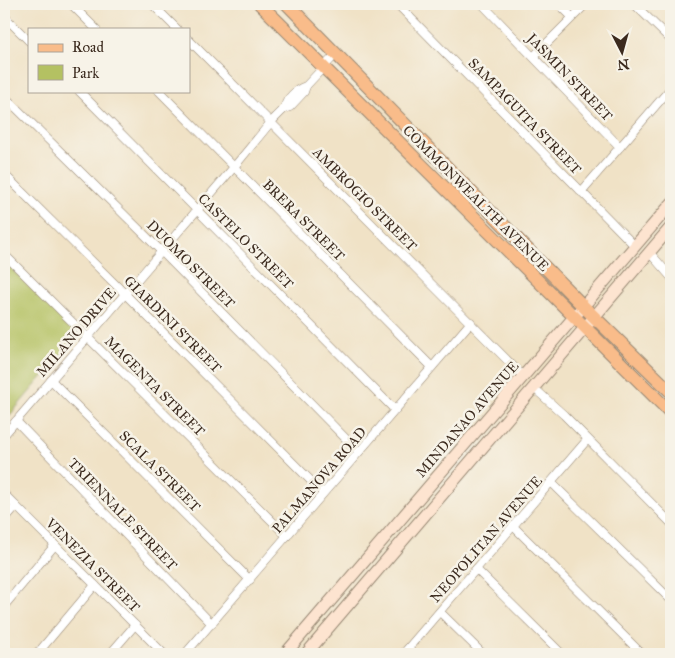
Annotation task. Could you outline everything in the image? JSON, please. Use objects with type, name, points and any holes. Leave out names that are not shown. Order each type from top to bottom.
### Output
[{"type":"main road","name":"COMMONWEALTH AVENUE","points":[[260,4],[671,413]]},
{"type":"main road","name":"COMMONWEALTH AVENUE","points":[[287,4],[583,306],[671,392]]},
{"type":"main road","name":"MINDANAO AVENUE","points":[[285,654],[671,204]]},
{"type":"main road","points":[[306,654],[671,226]]},
{"type":"main road","points":[[524,376],[534,388]]},
{"type":"street","points":[[71,4],[95,28]]},
{"type":"street","points":[[152,4],[176,28]]},
{"type":"street","name":"SAMPAGUITA STREET","points":[[397,4],[635,246]]},
{"type":"street","name":"JASMIN STREET","points":[[482,4],[620,147]]},
{"type":"street","points":[[559,4],[572,17]]},
{"type":"street","points":[[534,56],[586,4]]},
{"type":"street","points":[[634,4],[671,40]]},
{"type":"street","points":[[4,16],[28,40]]},
{"type":"street","name":"AMBROGIO STREET","points":[[190,41],[524,376]]},
{"type":"street","name":"MILANO DRIVE","points":[[4,435],[284,109],[285,103],[299,88],[306,86],[336,54]]},
{"type":"street","points":[[581,192],[671,88]]},
{"type":"street","name":"CASTELO STREET","points":[[80,92],[395,410]]},
{"type":"street","name":"BRERA STREET","points":[[160,92],[432,367]]},
{"type":"street","name":"DUOMO STREET","points":[[4,96],[162,252],[359,452]]},
{"type":"street","name":"GIARDINI STREET","points":[[4,174],[323,493]]},
{"type":"street","points":[[649,252],[671,277]]},
{"type":"street","name":"MAGENTA STREET","points":[[4,254],[287,536]]},
{"type":"street","name":"PALMANOVA ROAD","points":[[185,654],[471,322]]},
{"type":"street","name":"SCALA STREET","points":[[51,380],[250,580]]},
{"type":"street","points":[[534,388],[564,415],[671,523]]},
{"type":"street","name":"TRIENNALE STREET","points":[[16,421],[212,624]]},
{"type":"street","name":"NEOPOLITAN AVENUE","points":[[404,654],[587,440]]},
{"type":"street","points":[[551,482],[671,600]]},
{"type":"street","name":"VENEZIA STREET","points":[[4,494],[164,654]]},
{"type":"street","points":[[4,520],[16,506]]},
{"type":"street","points":[[513,526],[642,654]]},
{"type":"street","points":[[4,606],[55,545]]},
{"type":"street","points":[[476,569],[562,654]]},
{"type":"street","points":[[37,654],[95,585]]},
{"type":"street","points":[[440,612],[483,654]]},
{"type":"street","points":[[110,654],[135,625]]},
{"type":"green space","points":[[4,261],[78,335],[4,422]]}]
